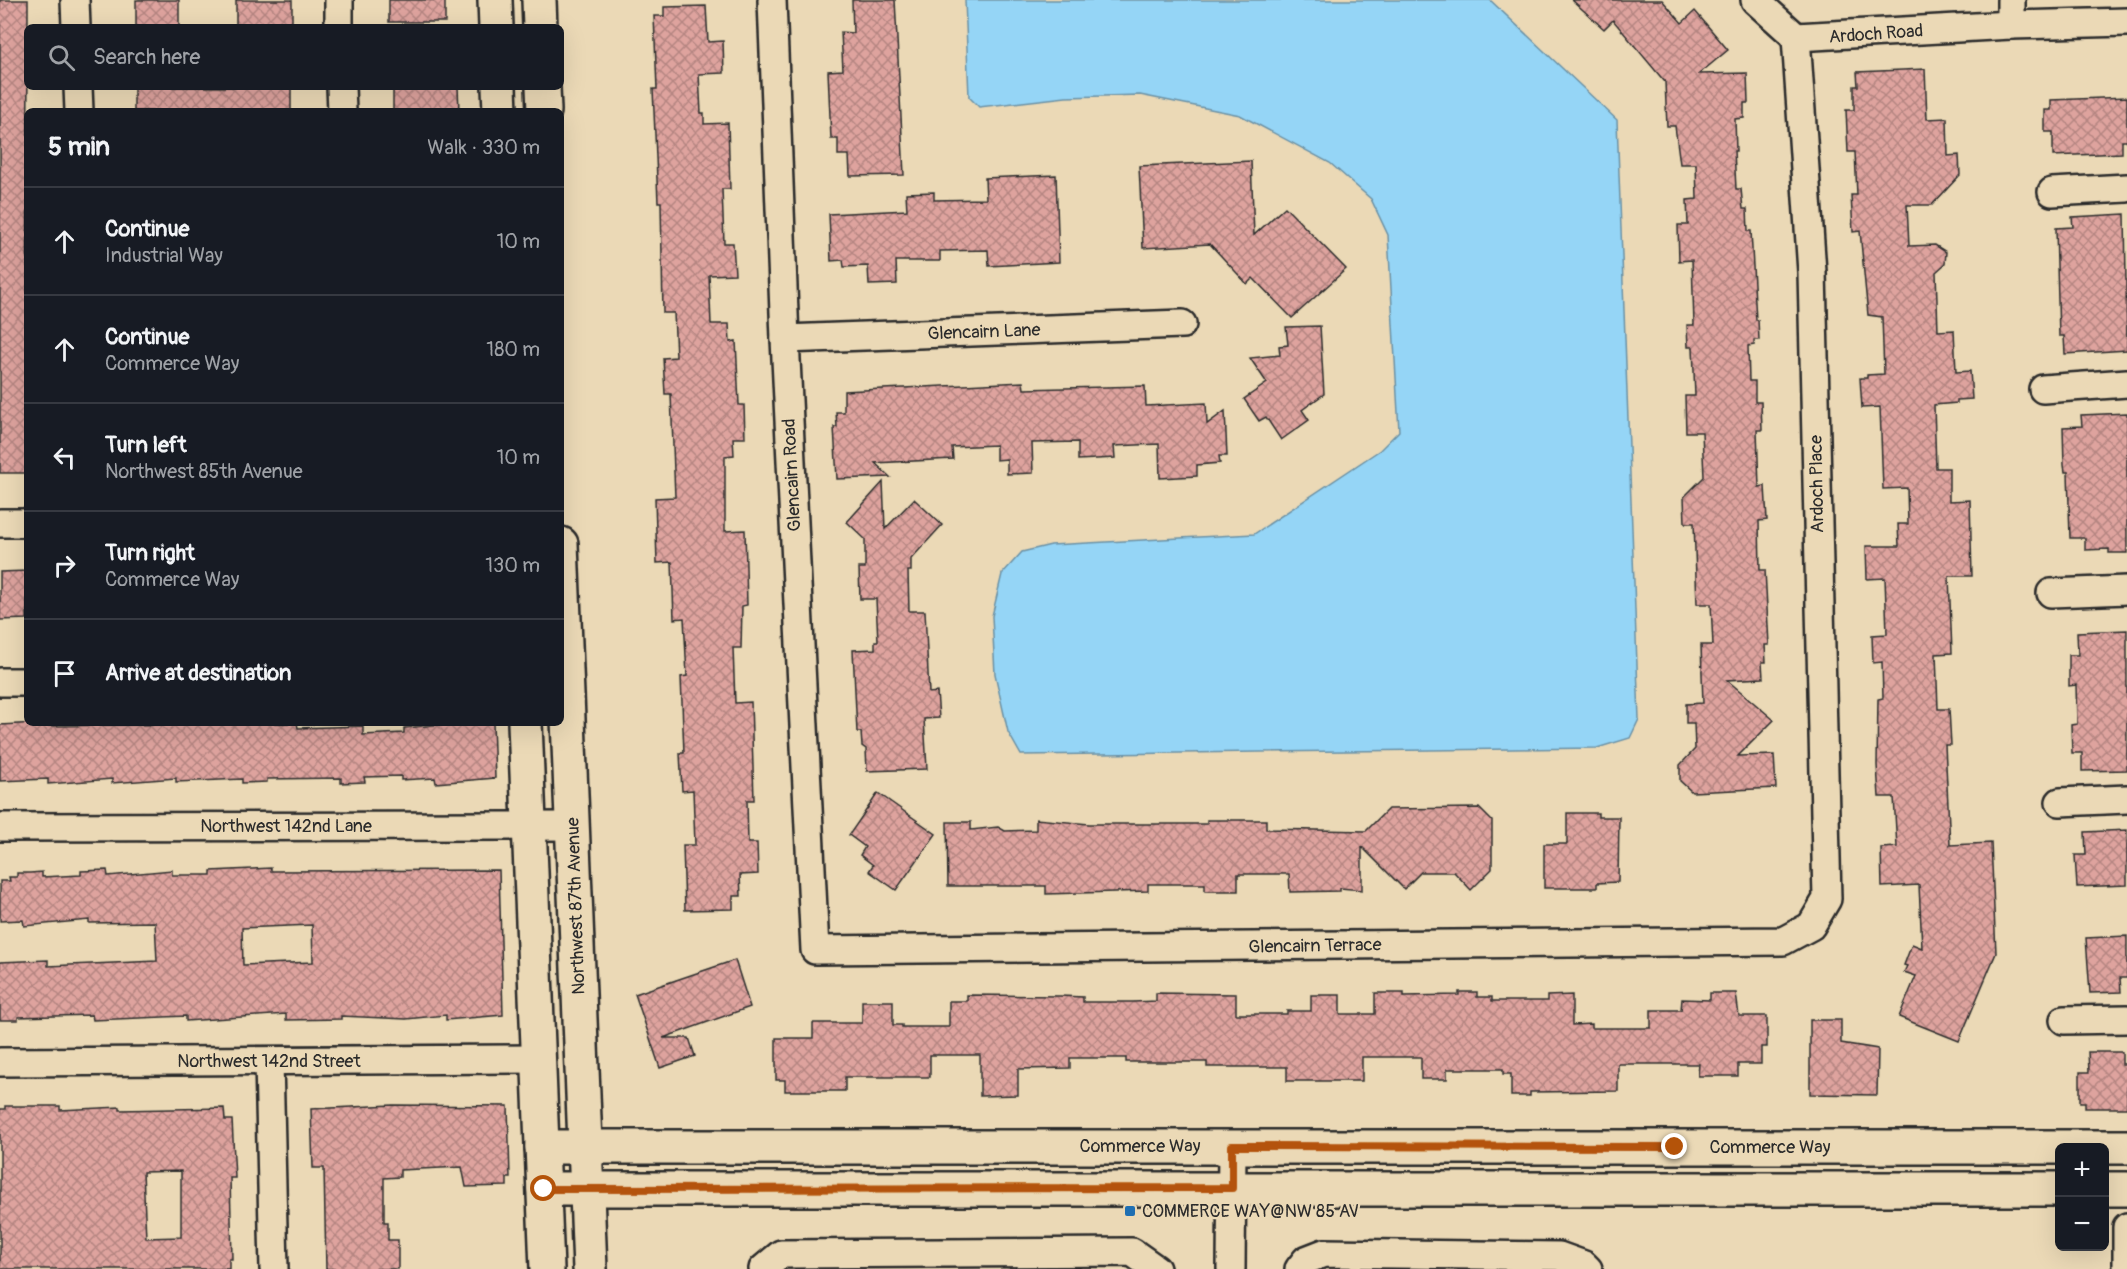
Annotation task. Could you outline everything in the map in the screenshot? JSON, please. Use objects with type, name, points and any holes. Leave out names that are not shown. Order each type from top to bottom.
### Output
[{"type":"street","points":[[75,0],[76,24]]},
{"type":"street","points":[[339,0],[339,24]]},
{"type":"street","points":[[495,0],[496,24]]},
{"type":"street","points":[[539,0],[540,24]]},
{"type":"street","name":"Glencairn Road","points":[[772,0],[785,339],[815,950]]},
{"type":"street","points":[[1755,0],[1796,38]]},
{"type":"street","name":"Ardoch Road","points":[[1796,38],[2011,13],[2127,22]]},
{"type":"street","name":"Ardoch Place","points":[[1796,38],[1812,272],[1827,899],[1810,926]]},
{"type":"street","points":[[78,90],[78,108]]},
{"type":"street","points":[[341,90],[342,108]]},
{"type":"street","points":[[499,90],[500,108]]},
{"type":"street","points":[[543,90],[544,108]]},
{"type":"street","points":[[2052,192],[2127,188]]},
{"type":"street","name":"Glencairn Lane","points":[[785,339],[1182,324]]},
{"type":"street","points":[[2043,389],[2127,383]]},
{"type":"street","points":[[0,523],[24,523]]},
{"type":"street","points":[[2051,593],[2127,590]]},
{"type":"street","name":"Northwest 87th Avenue","points":[[564,679],[573,826],[590,1269]]},
{"type":"street","points":[[0,682],[24,682]]},
{"type":"street","points":[[525,726],[547,1269]]},
{"type":"street","points":[[2060,802],[2127,799]]},
{"type":"street","name":"Northwest 142nd Lane","points":[[0,827],[573,826]]},
{"type":"street","name":"Glencairn Terrace","points":[[815,950],[1783,941],[1810,926]]},
{"type":"street","points":[[2064,1020],[2127,1020]]},
{"type":"street","name":"Northwest 142nd Street","points":[[0,1062],[539,1059]]},
{"type":"street","points":[[269,1062],[274,1269]]},
{"type":"street","points":[[1231,1269],[1232,1146]]},
{"type":"street","name":"Commerce Way","points":[[542,1147],[2127,1147]]},
{"type":"street","points":[[544,1189],[2055,1189]]},
{"type":"street","points":[[2109,1189],[2127,1189]]},
{"type":"street","points":[[2127,1227],[2127,1269]]},
{"type":"street","points":[[764,1268],[781,1254],[1132,1252],[1154,1267]]},
{"type":"street","points":[[1303,1264],[1324,1253],[1558,1256],[1586,1267]]},
{"type":"water","points":[[965,0],[1490,0],[1617,120],[1639,719],[1630,738],[1597,748],[1021,755],[1008,732],[995,674],[992,616],[1002,574],[1022,552],[1051,545],[1254,534],[1380,450],[1399,431],[1388,235],[1371,199],[1330,163],[1240,115],[1140,95],[1066,97],[979,107],[969,97]]},
{"type":"building","points":[[0,0],[28,0],[28,24],[24,24],[24,90],[28,90],[28,108],[24,108],[24,473],[0,473]]},
{"type":"building","points":[[136,0],[179,0],[179,24],[136,24]]},
{"type":"building","points":[[236,0],[292,0],[292,24],[236,24]]},
{"type":"building","points":[[389,0],[445,0],[445,22],[389,22]]},
{"type":"building","points":[[852,0],[895,0],[904,175],[850,176],[849,155],[838,155],[838,139],[831,139],[828,71],[843,70],[841,32],[853,33]]},
{"type":"building","points":[[1572,0],[1662,0],[1682,23],[1695,11],[1728,50],[1699,74],[1747,73],[1748,103],[1744,103],[1744,118],[1735,119],[1736,151],[1734,151],[1736,189],[1741,189],[1743,209],[1747,209],[1748,231],[1751,231],[1756,320],[1758,320],[1759,340],[1754,340],[1754,345],[1748,346],[1749,381],[1755,381],[1755,402],[1761,402],[1762,430],[1757,430],[1759,487],[1765,486],[1767,520],[1759,521],[1760,570],[1765,570],[1769,645],[1765,645],[1766,662],[1762,662],[1763,678],[1727,680],[1774,720],[1738,756],[1774,755],[1776,788],[1692,792],[1680,781],[1680,765],[1695,749],[1694,723],[1686,723],[1686,704],[1703,703],[1701,645],[1713,645],[1711,604],[1697,604],[1694,523],[1685,523],[1684,497],[1704,477],[1702,432],[1686,432],[1685,396],[1695,396],[1693,347],[1688,347],[1687,325],[1694,325],[1692,260],[1679,261],[1678,225],[1688,225],[1687,200],[1697,199],[1696,164],[1680,164],[1675,126],[1667,126],[1665,82],[1613,20],[1604,29]]},
{"type":"building","points":[[706,6],[708,42],[723,41],[724,73],[699,74],[701,113],[704,113],[704,124],[728,123],[730,189],[722,189],[724,243],[733,243],[735,274],[709,275],[711,324],[729,324],[730,342],[736,341],[739,405],[744,405],[745,438],[733,438],[734,455],[725,456],[725,531],[745,530],[747,605],[742,606],[741,648],[733,648],[735,703],[751,702],[754,800],[747,800],[748,843],[757,843],[758,874],[740,875],[741,896],[733,896],[733,909],[685,910],[683,845],[695,845],[693,790],[682,791],[680,753],[684,753],[681,677],[687,676],[684,618],[674,619],[672,562],[657,563],[655,498],[675,497],[671,394],[665,394],[663,358],[676,357],[674,313],[663,313],[661,202],[658,202],[653,89],[657,89],[654,16],[664,16],[664,7]]},
{"type":"building","points":[[1925,69],[1927,119],[1947,118],[1948,156],[1959,155],[1960,175],[1932,205],[1907,205],[1909,246],[1935,245],[1946,252],[1945,264],[1936,272],[1938,331],[1954,330],[1956,372],[1970,371],[1972,399],[1934,405],[1936,468],[1949,468],[1949,501],[1970,500],[1972,576],[1949,576],[1952,653],[1936,654],[1938,709],[1949,709],[1951,745],[1945,745],[1950,845],[1991,843],[1996,953],[1959,1041],[1899,1017],[1916,976],[1904,972],[1907,966],[1904,965],[1912,944],[1922,948],[1919,885],[1882,887],[1881,848],[1897,847],[1894,797],[1879,797],[1877,765],[1878,699],[1883,698],[1882,662],[1873,663],[1872,635],[1887,634],[1885,578],[1867,579],[1866,546],[1899,546],[1898,524],[1908,524],[1907,488],[1883,489],[1880,407],[1862,408],[1860,378],[1867,378],[1867,375],[1884,374],[1882,317],[1868,315],[1860,231],[1853,232],[1851,195],[1857,195],[1855,152],[1848,152],[1846,110],[1854,110],[1854,86],[1858,86],[1857,72]]},
{"type":"building","points":[[134,90],[291,90],[291,108],[134,108]]},
{"type":"building","points":[[393,90],[458,90],[459,108],[393,108]]},
{"type":"building","points":[[2127,97],[2127,141],[2122,141],[2122,153],[2053,156],[2053,132],[2045,132],[2045,110],[2051,110],[2051,100]]},
{"type":"building","points":[[1251,161],[1254,235],[1285,207],[1346,269],[1292,318],[1253,278],[1247,284],[1210,244],[1143,248],[1139,166]]},
{"type":"building","points":[[1056,175],[1059,262],[989,266],[988,250],[940,251],[940,261],[896,261],[897,284],[869,285],[868,266],[844,267],[843,260],[831,261],[829,214],[907,210],[906,193],[934,192],[934,200],[986,199],[985,178]]},
{"type":"building","points":[[2125,214],[2127,350],[2065,354],[2064,336],[2059,336],[2056,228],[2073,227],[2072,217]]},
{"type":"building","points":[[1320,326],[1324,394],[1302,410],[1309,420],[1281,440],[1266,417],[1259,421],[1244,399],[1267,383],[1250,358],[1280,355],[1279,346],[1288,345],[1286,327]]},
{"type":"building","points":[[1023,382],[1024,389],[1145,386],[1146,406],[1206,403],[1207,424],[1225,411],[1227,456],[1219,456],[1220,463],[1197,465],[1197,476],[1160,478],[1159,444],[1114,446],[1115,458],[1078,460],[1078,442],[1032,443],[1033,473],[1007,474],[1007,459],[996,460],[996,445],[952,447],[953,459],[875,463],[890,477],[837,479],[834,427],[837,427],[836,412],[844,412],[844,391]]},
{"type":"building","points":[[2127,413],[2127,553],[2109,553],[2109,549],[2085,550],[2085,538],[2070,538],[2068,472],[2065,472],[2064,465],[2063,427],[2082,426],[2081,415]]},
{"type":"building","points":[[883,482],[885,529],[914,499],[942,525],[911,559],[911,571],[908,571],[909,611],[925,611],[929,693],[937,692],[939,718],[924,719],[927,769],[867,771],[866,749],[862,746],[861,732],[857,732],[853,650],[875,649],[875,641],[878,641],[876,599],[860,599],[859,568],[865,568],[865,539],[847,522]]},
{"type":"building","points":[[24,571],[24,619],[0,620],[0,572]]},
{"type":"building","points":[[2127,630],[2127,770],[2082,771],[2082,753],[2072,753],[2071,725],[2077,724],[2076,685],[2069,686],[2069,655],[2078,655],[2077,632]]},
{"type":"building","points":[[0,725],[298,726],[298,728],[363,726],[363,735],[404,733],[404,728],[423,726],[493,726],[495,778],[436,783],[435,778],[401,780],[401,776],[364,777],[365,782],[341,783],[341,778],[267,779],[267,782],[242,783],[242,779],[176,782],[176,778],[112,783],[112,779],[48,784],[48,779],[0,781]]},
{"type":"building","points":[[878,793],[936,834],[896,890],[869,871],[873,865],[860,855],[865,847],[849,835]]},
{"type":"building","points":[[1479,808],[1492,821],[1492,869],[1471,890],[1454,872],[1421,872],[1404,889],[1362,847],[1362,890],[1340,888],[1340,891],[1290,892],[1289,874],[1238,874],[1238,891],[1205,891],[1205,884],[1148,884],[1148,891],[1046,894],[1046,886],[948,886],[947,822],[971,822],[971,830],[998,827],[1005,831],[1036,830],[1036,819],[1089,824],[1207,824],[1207,820],[1266,820],[1266,829],[1366,831],[1388,809]]},
{"type":"building","points":[[1567,813],[1598,813],[1598,817],[1619,817],[1618,882],[1597,883],[1597,888],[1544,888],[1544,844],[1567,844]]},
{"type":"building","points":[[2127,830],[2127,885],[2077,887],[2075,855],[2086,855],[2085,832]]},
{"type":"building","points":[[271,868],[271,871],[499,870],[503,1015],[446,1020],[446,1015],[406,1019],[341,1016],[341,1019],[286,1020],[286,1014],[186,1021],[186,1016],[93,1020],[92,1015],[18,1017],[18,1020],[0,1020],[0,962],[48,960],[48,966],[157,961],[155,922],[89,923],[89,920],[24,926],[23,920],[0,921],[0,881],[10,881],[9,877],[17,877],[17,873],[42,872],[42,877],[81,875],[81,871],[107,870],[108,876],[172,870],[172,875],[211,875],[211,871]],"holes":[[[312,925],[313,962],[243,965],[242,928]]]},
{"type":"building","points":[[2127,936],[2127,978],[2120,978],[2121,992],[2090,993],[2086,938]]},
{"type":"building","points":[[735,960],[750,1007],[663,1038],[689,1038],[695,1056],[660,1068],[635,994]]},
{"type":"building","points":[[1459,992],[1477,992],[1477,997],[1492,997],[1492,1001],[1547,1001],[1547,996],[1572,995],[1572,1025],[1592,1024],[1592,1028],[1651,1028],[1651,1010],[1681,1010],[1682,999],[1710,1000],[1710,993],[1736,993],[1739,1016],[1767,1016],[1767,1047],[1761,1047],[1761,1064],[1738,1064],[1738,1076],[1698,1076],[1699,1064],[1618,1064],[1618,1091],[1530,1092],[1530,1096],[1511,1096],[1511,1074],[1503,1074],[1503,1069],[1447,1069],[1447,1079],[1421,1079],[1421,1057],[1362,1057],[1362,1081],[1287,1081],[1287,1067],[1207,1067],[1207,1062],[1126,1062],[1126,1058],[1070,1058],[1070,1068],[1018,1069],[1018,1095],[980,1096],[980,1055],[930,1055],[930,1077],[845,1077],[845,1091],[785,1091],[785,1080],[776,1080],[776,1038],[813,1038],[813,1023],[862,1023],[862,1001],[893,1001],[893,1025],[949,1027],[949,1001],[967,1001],[967,995],[1060,996],[1083,997],[1083,1002],[1133,1002],[1156,1001],[1156,993],[1236,994],[1236,1014],[1287,1014],[1287,1011],[1311,1011],[1311,995],[1340,995],[1340,1014],[1375,1014],[1375,993],[1404,993],[1404,996],[1459,995]]},
{"type":"building","points":[[1810,1020],[1841,1020],[1841,1043],[1878,1049],[1877,1095],[1810,1094]]},
{"type":"building","points":[[2088,1052],[2122,1052],[2122,1064],[2127,1064],[2127,1108],[2085,1108],[2085,1102],[2080,1102],[2080,1072],[2089,1072]]},
{"type":"building","points":[[393,1105],[508,1106],[510,1178],[507,1178],[507,1186],[466,1187],[462,1167],[400,1170],[400,1177],[384,1178],[384,1222],[388,1222],[388,1240],[398,1240],[398,1269],[326,1269],[324,1168],[313,1168],[311,1109]]},
{"type":"building","points":[[5,1106],[60,1106],[60,1110],[120,1107],[120,1110],[224,1108],[225,1120],[232,1120],[235,1178],[230,1178],[232,1259],[229,1259],[229,1269],[0,1269],[0,1109],[5,1109]],"holes":[[[181,1171],[181,1237],[146,1238],[143,1172]]]},
{"type":"place","name":"COMMERCE WAY@NW 85 AV","points":[[1130,1211]]},
{"type":"route","points":[[544,1189],[1232,1188],[1232,1146],[1675,1147]]}]
